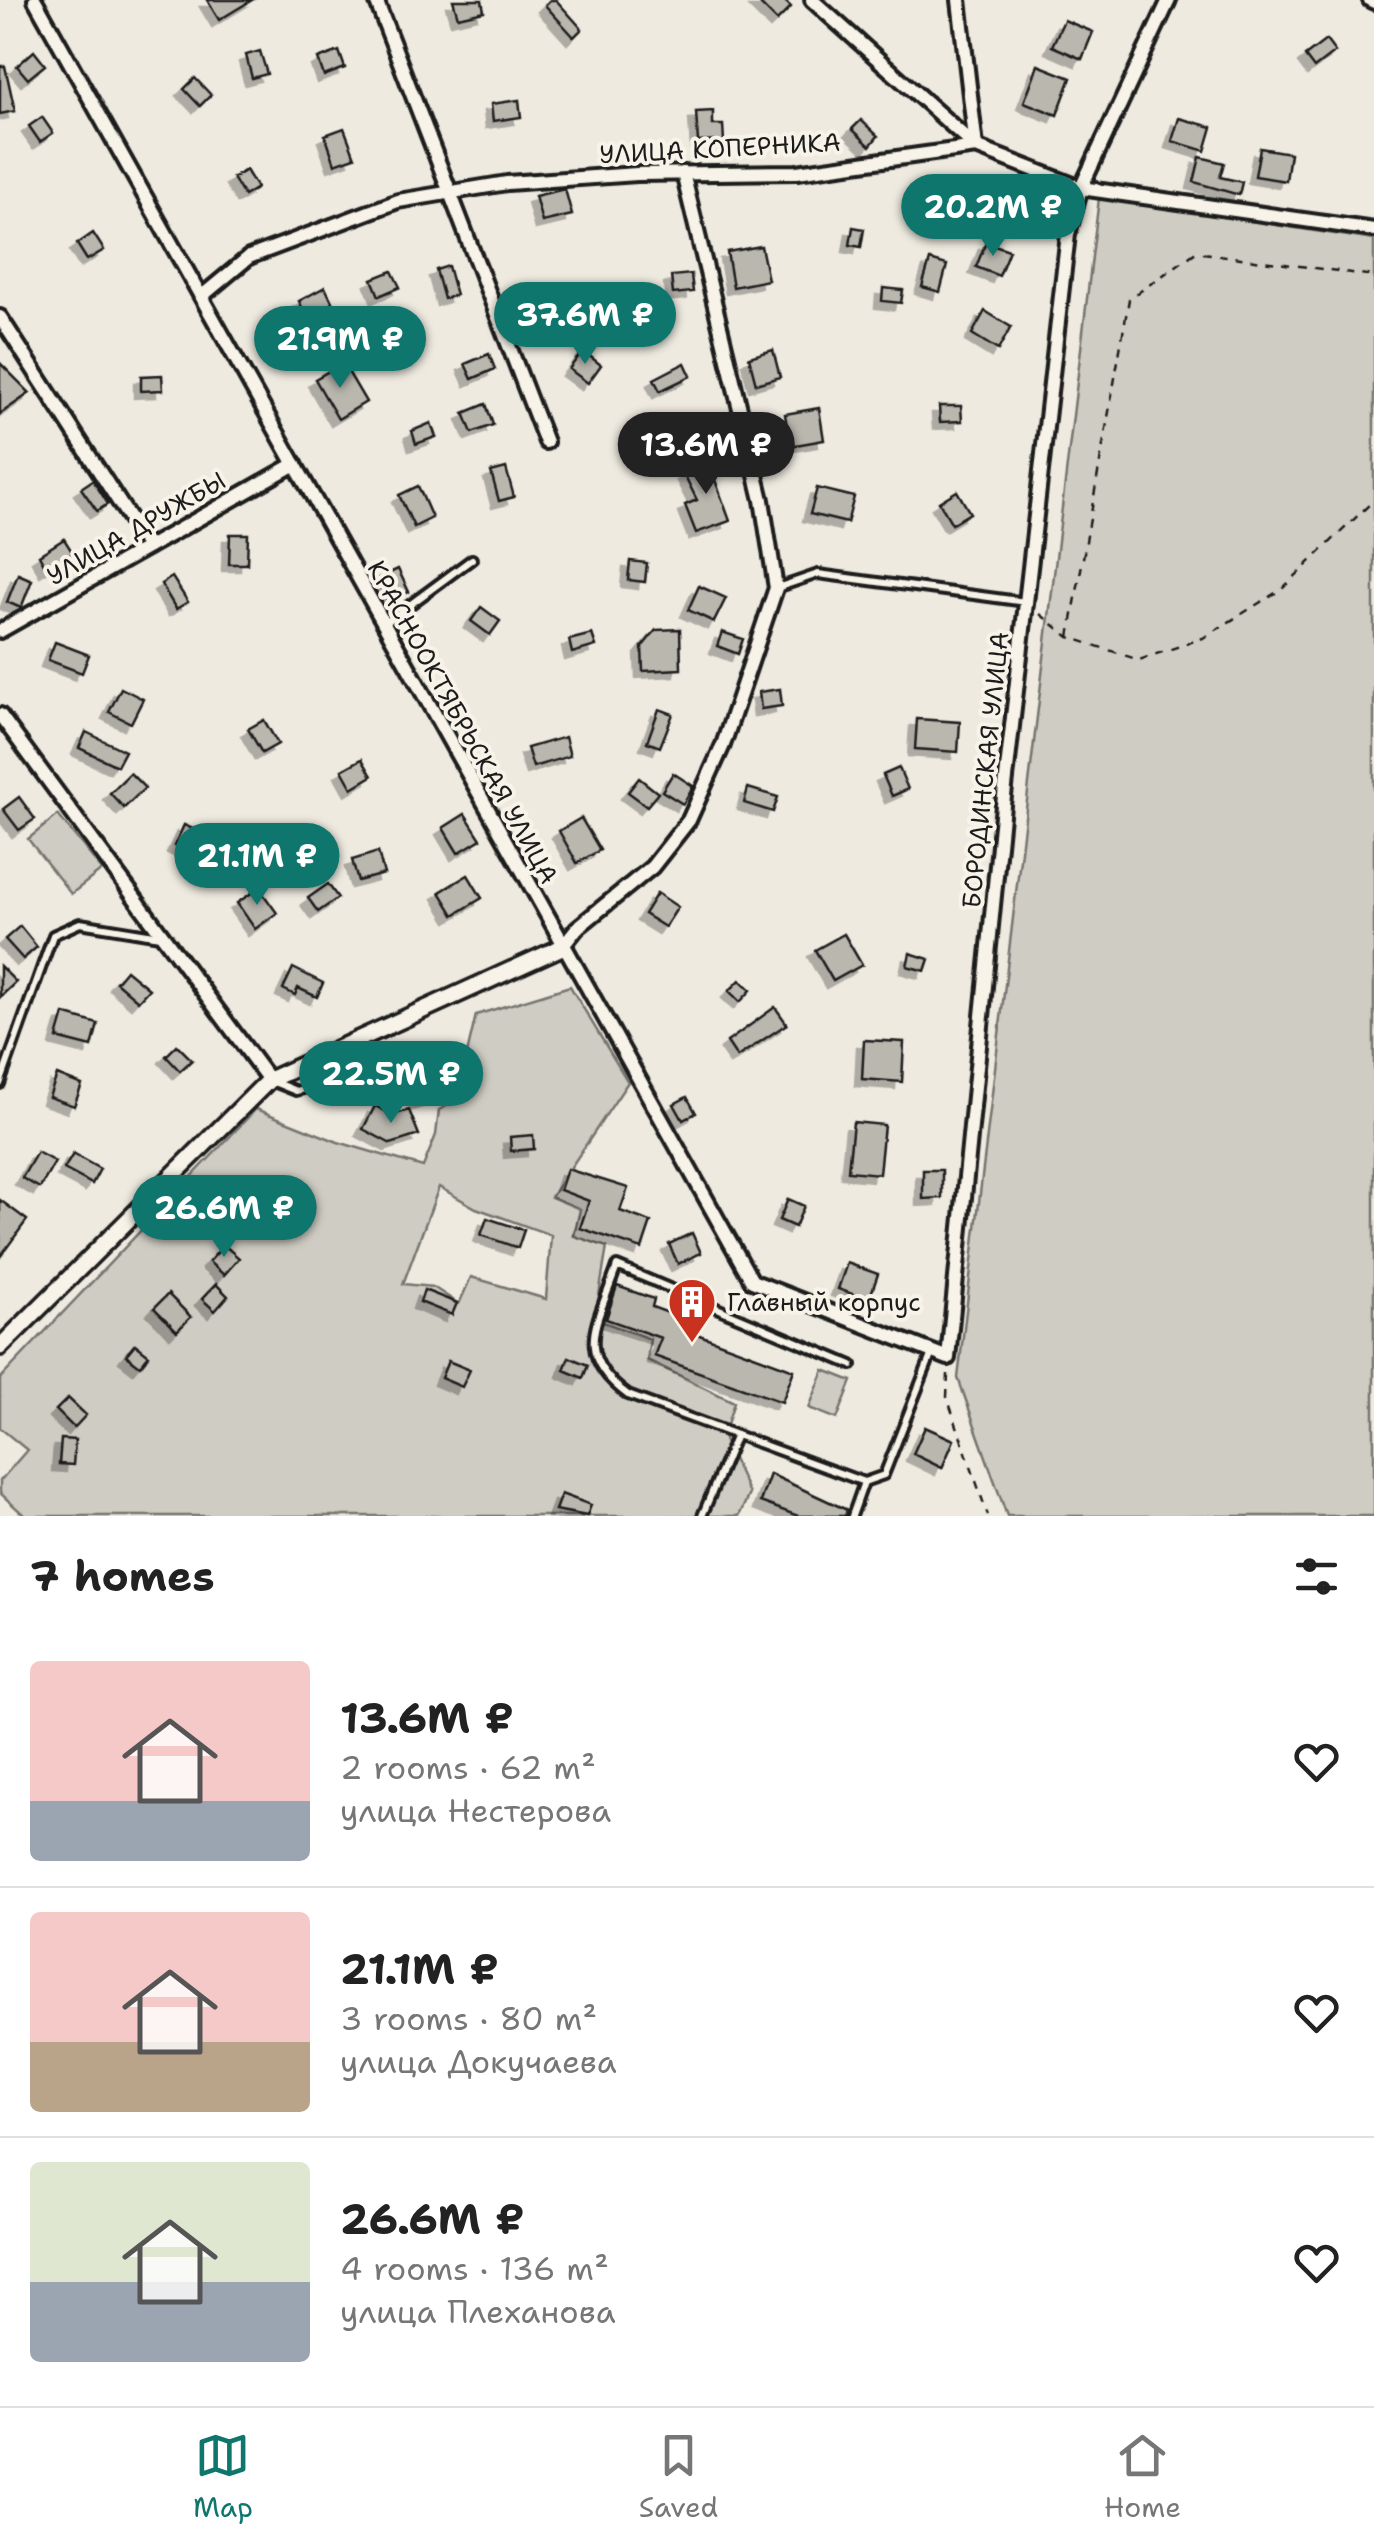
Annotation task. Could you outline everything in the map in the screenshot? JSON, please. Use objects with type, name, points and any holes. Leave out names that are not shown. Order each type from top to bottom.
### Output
[{"type":"street","name":"КРАСНООКТЯБРЬСКАЯ УЛИЦА","points":[[35,0],[752,1282],[948,1358]]},
{"type":"street","points":[[376,0],[546,442]]},
{"type":"street","points":[[812,0],[976,147]]},
{"type":"street","points":[[959,0],[976,147]]},
{"type":"street","name":"БОРОДИНСКАЯ УЛИЦА","points":[[948,1358],[1068,234],[1081,188],[1169,0]]},
{"type":"street","name":"УЛИЦА КОПЕРНИКА","points":[[202,296],[249,257],[398,200],[507,183],[683,173],[797,172],[976,147],[1081,188],[1374,230]]},
{"type":"street","points":[[0,1347],[269,1080],[562,946],[576,928],[652,866],[689,820],[723,745],[776,588],[762,500],[683,173]]},
{"type":"street","points":[[0,316],[148,547]]},
{"type":"street","name":"УЛИЦА ДРУЖБЫ","points":[[0,631],[295,464]]},
{"type":"street","points":[[0,715],[269,1080]]},
{"type":"lane","points":[[383,624],[472,559]]},
{"type":"lane","points":[[776,588],[818,574],[1026,602]]},
{"type":"lane","points":[[0,1084],[52,934],[80,923],[166,937]]},
{"type":"lane","points":[[269,1080],[296,1091],[307,1088]]},
{"type":"lane","points":[[852,1365],[618,1266],[594,1334],[593,1360],[603,1377],[628,1395],[864,1482],[884,1475],[933,1352]]},
{"type":"lane","points":[[702,1516],[736,1435]]},
{"type":"lane","points":[[852,1516],[864,1482]]},
{"type":"path","points":[[1069,637],[1128,300],[1196,252],[1374,276]]},
{"type":"path","points":[[1026,602],[1069,637],[1139,660],[1203,638],[1282,589],[1373,503]]},
{"type":"path","points":[[948,1358],[947,1397],[988,1516]]},
{"type":"shaded area","points":[[1099,198],[1374,240],[1374,1516],[1007,1516],[958,1378]]},
{"type":"shaded area","points":[[58,815],[102,870],[71,894],[28,839]]},
{"type":"shaded area","points":[[570,986],[628,1082],[551,1197],[580,1209],[574,1236],[607,1247],[595,1319],[650,1339],[647,1360],[734,1402],[723,1437],[749,1494],[739,1516],[25,1516],[0,1493],[0,1481],[27,1450],[0,1428],[0,1379],[256,1109],[338,1142],[423,1167],[436,1135],[439,1110],[456,1101],[476,1015]],"holes":[[[439,1187],[476,1208],[551,1235],[546,1299],[471,1277],[459,1304],[433,1287],[403,1284]]]},
{"type":"shaded area","points":[[824,1370],[852,1381],[837,1419],[809,1408]]},
{"type":"building","points":[[207,0],[252,0],[219,20]]},
{"type":"building","points":[[453,0],[482,0],[484,11],[458,17]]},
{"type":"building","points":[[556,0],[582,29],[574,37],[545,5]]},
{"type":"building","points":[[756,0],[784,0],[791,7],[777,21]]},
{"type":"building","points":[[1064,20],[1093,32],[1082,59],[1052,46]]},
{"type":"building","points":[[1326,40],[1335,52],[1314,68],[1305,56]]},
{"type":"building","points":[[34,51],[45,65],[28,79],[17,66]]},
{"type":"building","points":[[260,51],[267,74],[252,78],[246,55]]},
{"type":"building","points":[[339,51],[345,68],[324,76],[318,59]]},
{"type":"building","points":[[1038,65],[1071,78],[1057,115],[1024,102]]},
{"type":"building","points":[[0,66],[5,66],[15,111],[0,114]]},
{"type":"building","points":[[195,78],[211,95],[200,106],[184,89]]},
{"type":"building","points":[[519,100],[521,117],[493,121],[491,104]]},
{"type":"building","points":[[713,111],[713,125],[723,125],[724,141],[698,142],[696,112]]},
{"type":"building","points":[[42,117],[53,133],[40,142],[29,126]]},
{"type":"building","points":[[1179,118],[1212,127],[1205,151],[1172,141]]},
{"type":"building","points":[[861,120],[878,136],[870,146],[852,129]]},
{"type":"building","points":[[344,128],[355,157],[335,164],[325,135]]},
{"type":"building","points":[[1260,148],[1290,153],[1286,181],[1255,176]]},
{"type":"building","points":[[1200,157],[1224,163],[1220,177],[1242,182],[1239,195],[1194,182]]},
{"type":"building","points":[[246,170],[257,188],[244,196],[233,178]]},
{"type":"building","points":[[565,189],[572,215],[542,222],[535,196]]},
{"type":"building","points":[[853,227],[864,229],[861,247],[850,245]]},
{"type":"building","points":[[93,233],[104,250],[87,260],[77,244]]},
{"type":"building","points":[[986,242],[1009,250],[999,276],[976,267]]},
{"type":"building","points":[[761,246],[768,280],[733,287],[727,252]]},
{"type":"building","points":[[930,260],[947,265],[940,292],[922,287]]},
{"type":"building","points":[[448,266],[456,295],[444,299],[436,270]]},
{"type":"building","points":[[392,271],[400,287],[379,296],[372,279]]},
{"type":"building","points":[[691,274],[693,292],[673,294],[671,276]]},
{"type":"building","points":[[325,287],[336,310],[310,323],[299,301]]},
{"type":"building","points":[[883,288],[903,290],[901,303],[882,301]]},
{"type":"building","points":[[555,304],[556,320],[534,322],[533,306]]},
{"type":"building","points":[[985,311],[1011,327],[998,350],[972,334]]},
{"type":"building","points":[[773,350],[780,377],[756,384],[749,357]]},
{"type":"building","points":[[583,351],[601,365],[588,383],[569,369]]},
{"type":"building","points":[[489,354],[495,369],[472,379],[465,364]]},
{"type":"building","points":[[0,363],[30,393],[0,414]]},
{"type":"building","points":[[343,363],[366,402],[338,419],[315,379]]},
{"type":"building","points":[[685,363],[691,376],[660,391],[654,379]]},
{"type":"building","points":[[162,375],[163,390],[141,391],[141,376]]},
{"type":"building","points":[[486,404],[493,425],[472,433],[464,413]]},
{"type":"building","points":[[939,406],[961,406],[962,421],[940,422]]},
{"type":"building","points":[[819,408],[824,440],[790,446],[785,414]]},
{"type":"building","points":[[656,418],[660,437],[648,440],[643,421]]},
{"type":"building","points":[[431,423],[436,437],[416,444],[412,431]]},
{"type":"building","points":[[716,458],[723,472],[714,477],[730,521],[696,533],[685,505],[697,500],[684,474]]},
{"type":"building","points":[[506,468],[514,497],[499,501],[491,472]]},
{"type":"building","points":[[93,480],[108,504],[97,511],[81,488]]},
{"type":"building","points":[[418,486],[432,518],[414,527],[399,495]]},
{"type":"building","points":[[817,488],[854,497],[847,523],[810,514]]},
{"type":"building","points":[[957,491],[970,513],[952,524],[939,502]]},
{"type":"building","points":[[230,534],[248,534],[247,564],[229,564]]},
{"type":"building","points":[[64,539],[73,553],[47,569],[39,555]]},
{"type":"building","points":[[630,561],[647,563],[645,582],[628,580]]},
{"type":"building","points":[[398,569],[409,592],[388,602],[377,579]]},
{"type":"building","points":[[18,574],[32,580],[21,608],[7,602]]},
{"type":"building","points":[[172,577],[188,602],[176,609],[161,584]]},
{"type":"building","points":[[699,586],[726,598],[714,622],[688,610]]},
{"type":"building","points":[[481,607],[500,621],[490,635],[471,621]]},
{"type":"building","points":[[680,629],[681,669],[643,671],[642,647],[656,630]]},
{"type":"building","points":[[722,632],[743,639],[738,654],[717,646]]},
{"type":"building","points":[[592,634],[596,646],[572,653],[569,640]]},
{"type":"building","points":[[55,642],[89,655],[82,673],[48,660]]},
{"type":"building","points":[[121,688],[143,699],[131,723],[109,712]]},
{"type":"building","points":[[780,689],[782,706],[761,709],[759,692]]},
{"type":"building","points":[[659,709],[673,714],[660,747],[647,742]]},
{"type":"building","points":[[917,719],[960,722],[958,752],[915,749]]},
{"type":"building","points":[[264,720],[278,744],[262,753],[248,729]]},
{"type":"building","points":[[86,732],[125,751],[117,766],[79,748]]},
{"type":"building","points":[[565,737],[570,756],[533,767],[527,748]]},
{"type":"building","points":[[362,759],[372,776],[352,788],[342,770]]},
{"type":"building","points":[[899,768],[908,789],[892,796],[883,775]]},
{"type":"building","points":[[130,773],[145,788],[124,808],[110,793]]},
{"type":"building","points":[[673,773],[693,786],[683,804],[662,791]]},
{"type":"building","points":[[639,778],[658,793],[647,806],[628,792]]},
{"type":"building","points":[[748,788],[778,797],[773,812],[744,803]]},
{"type":"building","points":[[19,797],[35,819],[19,830],[3,809]]},
{"type":"building","points":[[465,814],[481,839],[458,853],[443,828]]},
{"type":"building","points":[[581,818],[600,850],[577,863],[559,831]]},
{"type":"building","points":[[184,825],[202,833],[192,854],[174,846]]},
{"type":"building","points":[[378,852],[384,874],[358,881],[352,860]]},
{"type":"building","points":[[468,875],[482,898],[454,915],[440,892]]},
{"type":"building","points":[[328,884],[338,898],[318,912],[308,898]]},
{"type":"building","points":[[259,888],[277,913],[255,929],[237,903]]},
{"type":"building","points":[[657,893],[678,907],[665,927],[644,914]]},
{"type":"building","points":[[20,926],[37,947],[23,959],[5,939]]},
{"type":"building","points":[[844,934],[862,965],[833,981],[815,950]]},
{"type":"building","points":[[910,953],[929,959],[925,971],[907,966]]},
{"type":"building","points":[[0,966],[16,982],[0,997]]},
{"type":"building","points":[[293,968],[323,983],[317,997],[298,988],[295,995],[283,989]]},
{"type":"building","points":[[126,970],[149,989],[138,1001],[116,982]]},
{"type":"building","points":[[740,980],[751,990],[740,1002],[729,991]]},
{"type":"building","points":[[775,1007],[787,1024],[737,1057],[727,1042]]},
{"type":"building","points":[[64,1014],[98,1024],[92,1047],[57,1038]]},
{"type":"building","points":[[864,1040],[904,1042],[902,1082],[862,1079]]},
{"type":"building","points":[[177,1045],[192,1060],[180,1071],[166,1056]]},
{"type":"building","points":[[436,1052],[450,1094],[419,1103],[406,1062]]},
{"type":"building","points":[[57,1075],[82,1085],[74,1106],[49,1097]]},
{"type":"building","points":[[687,1097],[696,1113],[683,1120],[674,1104]]},
{"type":"building","points":[[375,1106],[393,1115],[409,1110],[419,1135],[391,1144],[363,1129]]},
{"type":"building","points":[[853,1122],[884,1125],[879,1174],[848,1171]]},
{"type":"building","points":[[533,1135],[534,1149],[511,1151],[510,1137]]},
{"type":"building","points":[[37,1152],[55,1162],[40,1188],[22,1178]]},
{"type":"building","points":[[73,1154],[100,1169],[92,1184],[64,1169]]},
{"type":"building","points":[[567,1169],[628,1188],[620,1211],[651,1222],[642,1249],[580,1228],[589,1201],[560,1190]]},
{"type":"building","points":[[923,1170],[942,1170],[942,1198],[923,1199]]},
{"type":"building","points":[[788,1199],[804,1206],[795,1227],[779,1220]]},
{"type":"building","points":[[0,1200],[27,1220],[0,1257]]},
{"type":"building","points":[[487,1218],[524,1230],[518,1248],[481,1235]]},
{"type":"building","points":[[692,1233],[701,1253],[678,1264],[669,1244]]},
{"type":"building","points":[[224,1245],[239,1258],[224,1275],[209,1262]]},
{"type":"building","points":[[847,1263],[878,1274],[869,1300],[838,1289]]},
{"type":"building","points":[[216,1284],[228,1296],[215,1311],[202,1299]]},
{"type":"building","name":"Главный корпус","points":[[617,1286],[654,1299],[652,1307],[698,1324],[694,1333],[794,1370],[782,1402],[654,1356],[661,1338],[606,1319]]},
{"type":"building","points":[[424,1290],[457,1303],[452,1315],[420,1302]]},
{"type":"building","points":[[168,1294],[191,1317],[177,1331],[154,1308]]},
{"type":"building","points":[[135,1344],[149,1355],[140,1366],[126,1355]]},
{"type":"building","points":[[569,1357],[588,1365],[583,1378],[564,1370]]},
{"type":"building","points":[[448,1361],[470,1370],[462,1387],[441,1378]]},
{"type":"building","points":[[68,1398],[86,1415],[74,1428],[56,1410]]},
{"type":"building","points":[[925,1427],[954,1440],[942,1468],[913,1454]]},
{"type":"building","points":[[61,1439],[75,1440],[73,1465],[59,1464]]},
{"type":"building","points":[[770,1474],[847,1510],[845,1516],[798,1516],[760,1502]]},
{"type":"building","points":[[561,1494],[591,1505],[587,1516],[555,1510]]},
{"type":"place","name":"Главный корпус","points":[[692,1344]]}]
